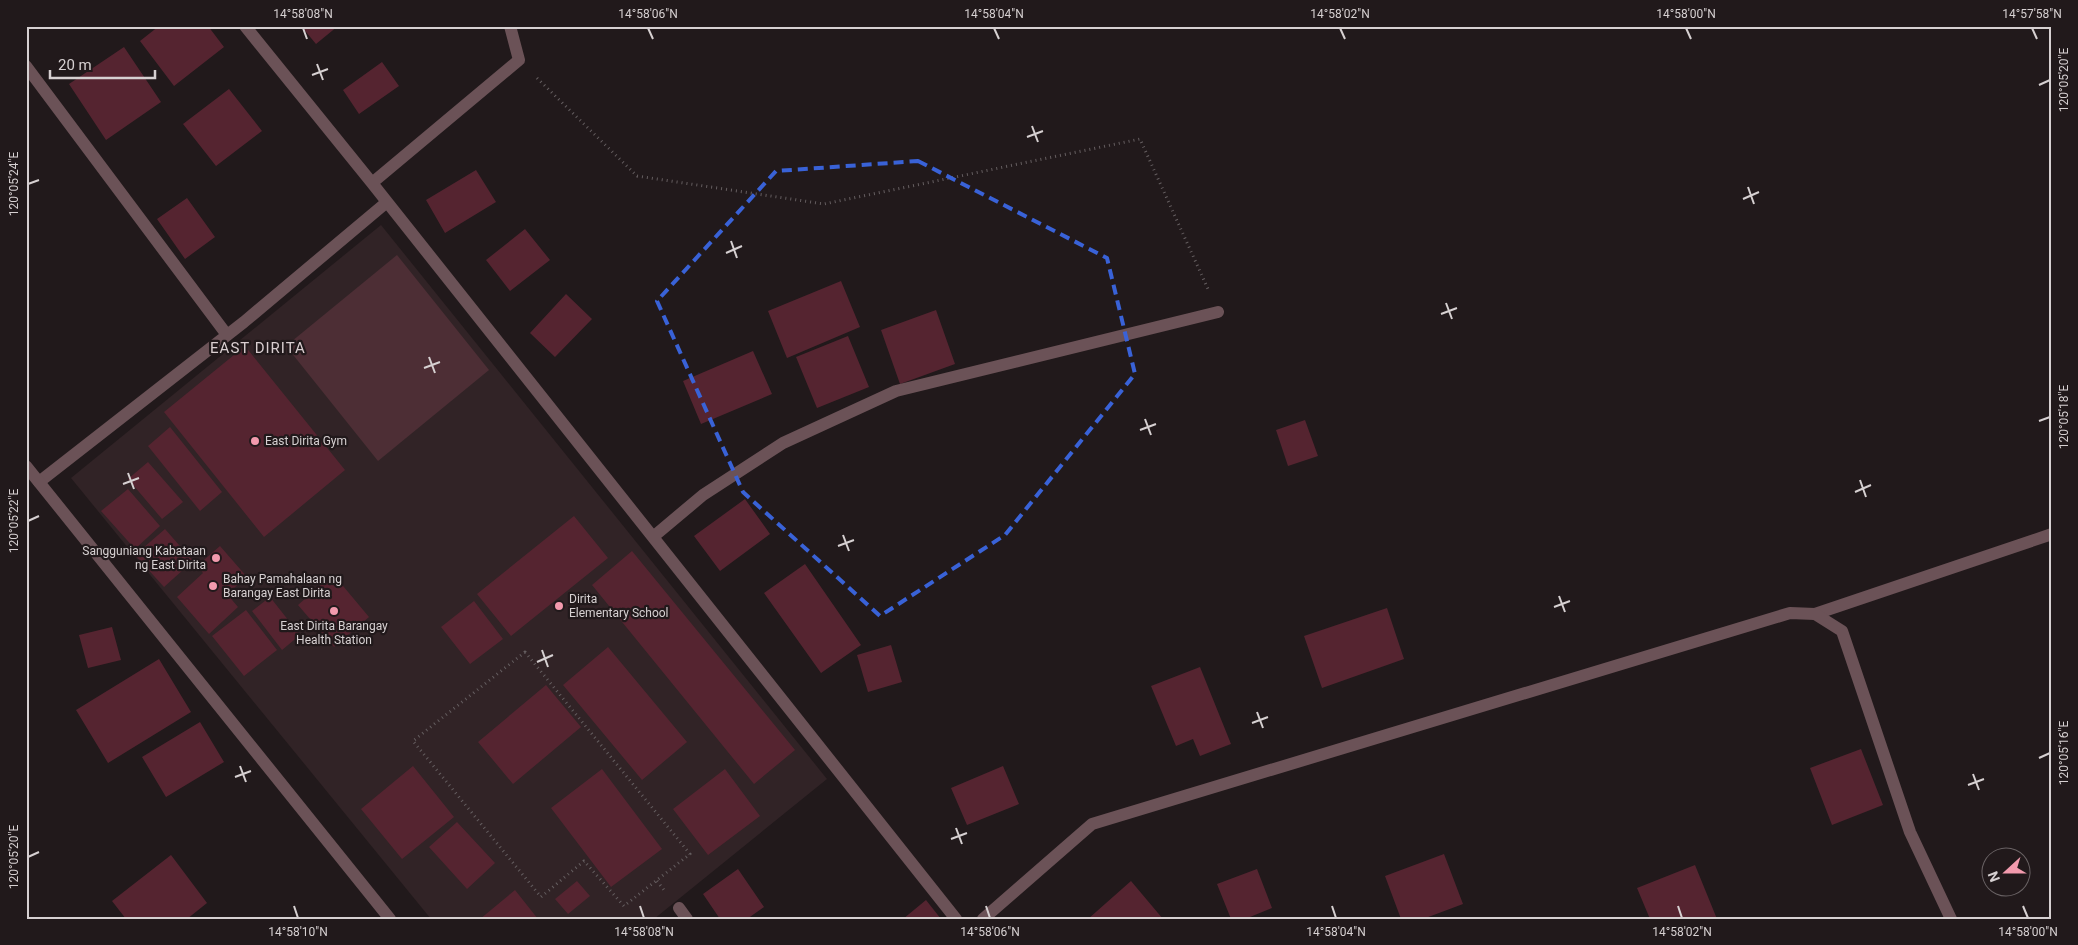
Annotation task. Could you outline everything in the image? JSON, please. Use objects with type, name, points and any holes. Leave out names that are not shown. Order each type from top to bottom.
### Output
[{"type":"street","points":[[245,26],[372,183],[956,919]]},
{"type":"street","points":[[372,183],[519,60],[510,26]]},
{"type":"street","points":[[26,66],[227,335]]},
{"type":"street","points":[[39,482],[227,335],[387,202]]},
{"type":"street","points":[[652,537],[703,495],[783,443],[896,391],[1218,312]]},
{"type":"street","points":[[26,466],[390,919]]},
{"type":"street","points":[[983,919],[1092,824],[1790,613],[1815,614],[2052,534]]},
{"type":"street","points":[[1815,614],[1842,631],[1910,832],[1951,919]]},
{"type":"street","points":[[679,908],[687,919]]},
{"type":"path","points":[[519,60],[637,176],[824,204],[1140,139],[1218,312]]},
{"type":"path","points":[[525,652],[690,854],[624,906],[584,861],[541,896],[413,742],[525,652]]},
{"type":"highlighted area","points":[[918,161],[1107,258],[1135,374],[1005,535],[880,616],[743,492],[657,301],[776,171]]},
{"type":"shaded area","points":[[381,225],[827,779],[654,919],[431,919],[71,478]]},
{"type":"shaded area","points":[[397,255],[489,370],[378,461],[286,346]]},
{"type":"building","points":[[159,26],[208,26],[224,47],[174,86],[140,41]]},
{"type":"building","points":[[301,26],[338,26],[316,44]]},
{"type":"building","points":[[124,47],[161,102],[106,140],[69,84]]},
{"type":"building","points":[[382,62],[399,86],[359,114],[343,90]]},
{"type":"building","points":[[229,89],[262,131],[216,166],[183,124]]},
{"type":"building","points":[[476,170],[496,202],[445,233],[426,200]]},
{"type":"building","points":[[187,198],[215,237],[185,259],[157,219]]},
{"type":"building","points":[[525,229],[550,260],[510,291],[486,260]]},
{"type":"building","points":[[841,281],[860,327],[787,358],[768,311]]},
{"type":"building","points":[[566,294],[592,319],[555,357],[530,333]]},
{"type":"building","points":[[936,310],[955,364],[900,384],[881,330]]},
{"type":"building","points":[[848,336],[869,387],[817,408],[796,357]]},
{"type":"building","name":"East Dirita Gym","points":[[245,346],[345,470],[264,537],[164,412]]},
{"type":"building","points":[[753,351],[772,394],[701,424],[683,381]]},
{"type":"building","points":[[1305,420],[1318,456],[1288,466],[1276,430]]},
{"type":"building","points":[[170,427],[222,492],[200,511],[148,446]]},
{"type":"building","points":[[148,462],[183,502],[162,519],[128,479]]},
{"type":"building","points":[[128,489],[160,526],[135,549],[101,511]]},
{"type":"building","points":[[745,499],[770,534],[720,571],[694,536]]},
{"type":"building","points":[[574,516],[608,558],[511,636],[477,594]]},
{"type":"building","points":[[165,529],[193,561],[164,587],[135,555]]},
{"type":"building","name":"Bahay Pamahalaan ng Barangay East Dirita","points":[[220,546],[247,577],[227,594],[238,607],[209,634],[177,597],[203,573],[197,566]]},
{"type":"building","points":[[632,551],[795,750],[754,784],[592,585]]},
{"type":"building","points":[[805,564],[861,645],[821,673],[764,593]]},
{"type":"building","name":"East Dirita Barangay Health Station","points":[[333,574],[369,617],[334,647],[298,605]]},
{"type":"building","points":[[270,597],[300,635],[282,650],[252,611]]},
{"type":"building","points":[[474,601],[503,639],[470,664],[441,627]]},
{"type":"building","points":[[1387,608],[1404,659],[1322,688],[1304,636]]},
{"type":"building","points":[[246,610],[277,650],[244,676],[212,636]]},
{"type":"building","points":[[112,627],[121,660],[88,668],[79,635]]},
{"type":"building","points":[[891,645],[902,682],[868,692],[857,655]]},
{"type":"building","points":[[608,647],[687,742],[642,780],[563,685]]},
{"type":"building","points":[[159,659],[191,712],[108,763],[76,710]]},
{"type":"building","points":[[1200,667],[1231,744],[1200,756],[1193,739],[1176,746],[1151,686]]},
{"type":"building","points":[[546,685],[581,727],[513,784],[478,742]]},
{"type":"building","points":[[200,722],[224,762],[166,797],[142,757]]},
{"type":"building","points":[[1861,749],[1883,805],[1832,825],[1810,768]]},
{"type":"building","points":[[413,766],[454,817],[402,859],[361,809]]},
{"type":"building","points":[[1003,766],[1019,804],[967,825],[951,788]]},
{"type":"building","points":[[602,769],[662,849],[611,887],[551,808]]},
{"type":"building","points":[[725,769],[760,816],[708,855],[673,809]]},
{"type":"building","points":[[457,822],[495,863],[467,889],[429,847]]},
{"type":"building","points":[[1444,854],[1463,904],[1423,919],[1401,919],[1385,876]]},
{"type":"building","points":[[171,855],[207,903],[187,919],[126,919],[112,901]]},
{"type":"building","points":[[1695,865],[1717,919],[1650,919],[1637,888]]},
{"type":"building","points":[[738,869],[764,907],[747,919],[720,919],[703,894]]},
{"type":"building","points":[[1257,869],[1272,908],[1245,919],[1231,919],[1217,884]]},
{"type":"building","points":[[577,881],[590,896],[568,914],[555,899]]},
{"type":"building","points":[[1131,881],[1163,919],[1088,919]]},
{"type":"building","points":[[515,890],[538,919],[480,919]]},
{"type":"building","points":[[926,900],[941,919],[903,919]]},
{"type":"place","name":"East Dirita Gym","points":[[255,441]]},
{"type":"place","name":"Sangguniang Kabataan ng East Dirita","points":[[216,558]]},
{"type":"place","name":"Bahay Pamahalaan ng Barangay East Dirita","points":[[213,586]]},
{"type":"place","name":"Dirita Elementary School","points":[[559,606]]},
{"type":"place","name":"East Dirita Barangay Health Station","points":[[334,611]]},
{"type":"district","name":"EAST DIRITA","points":[[258,348]]}]
